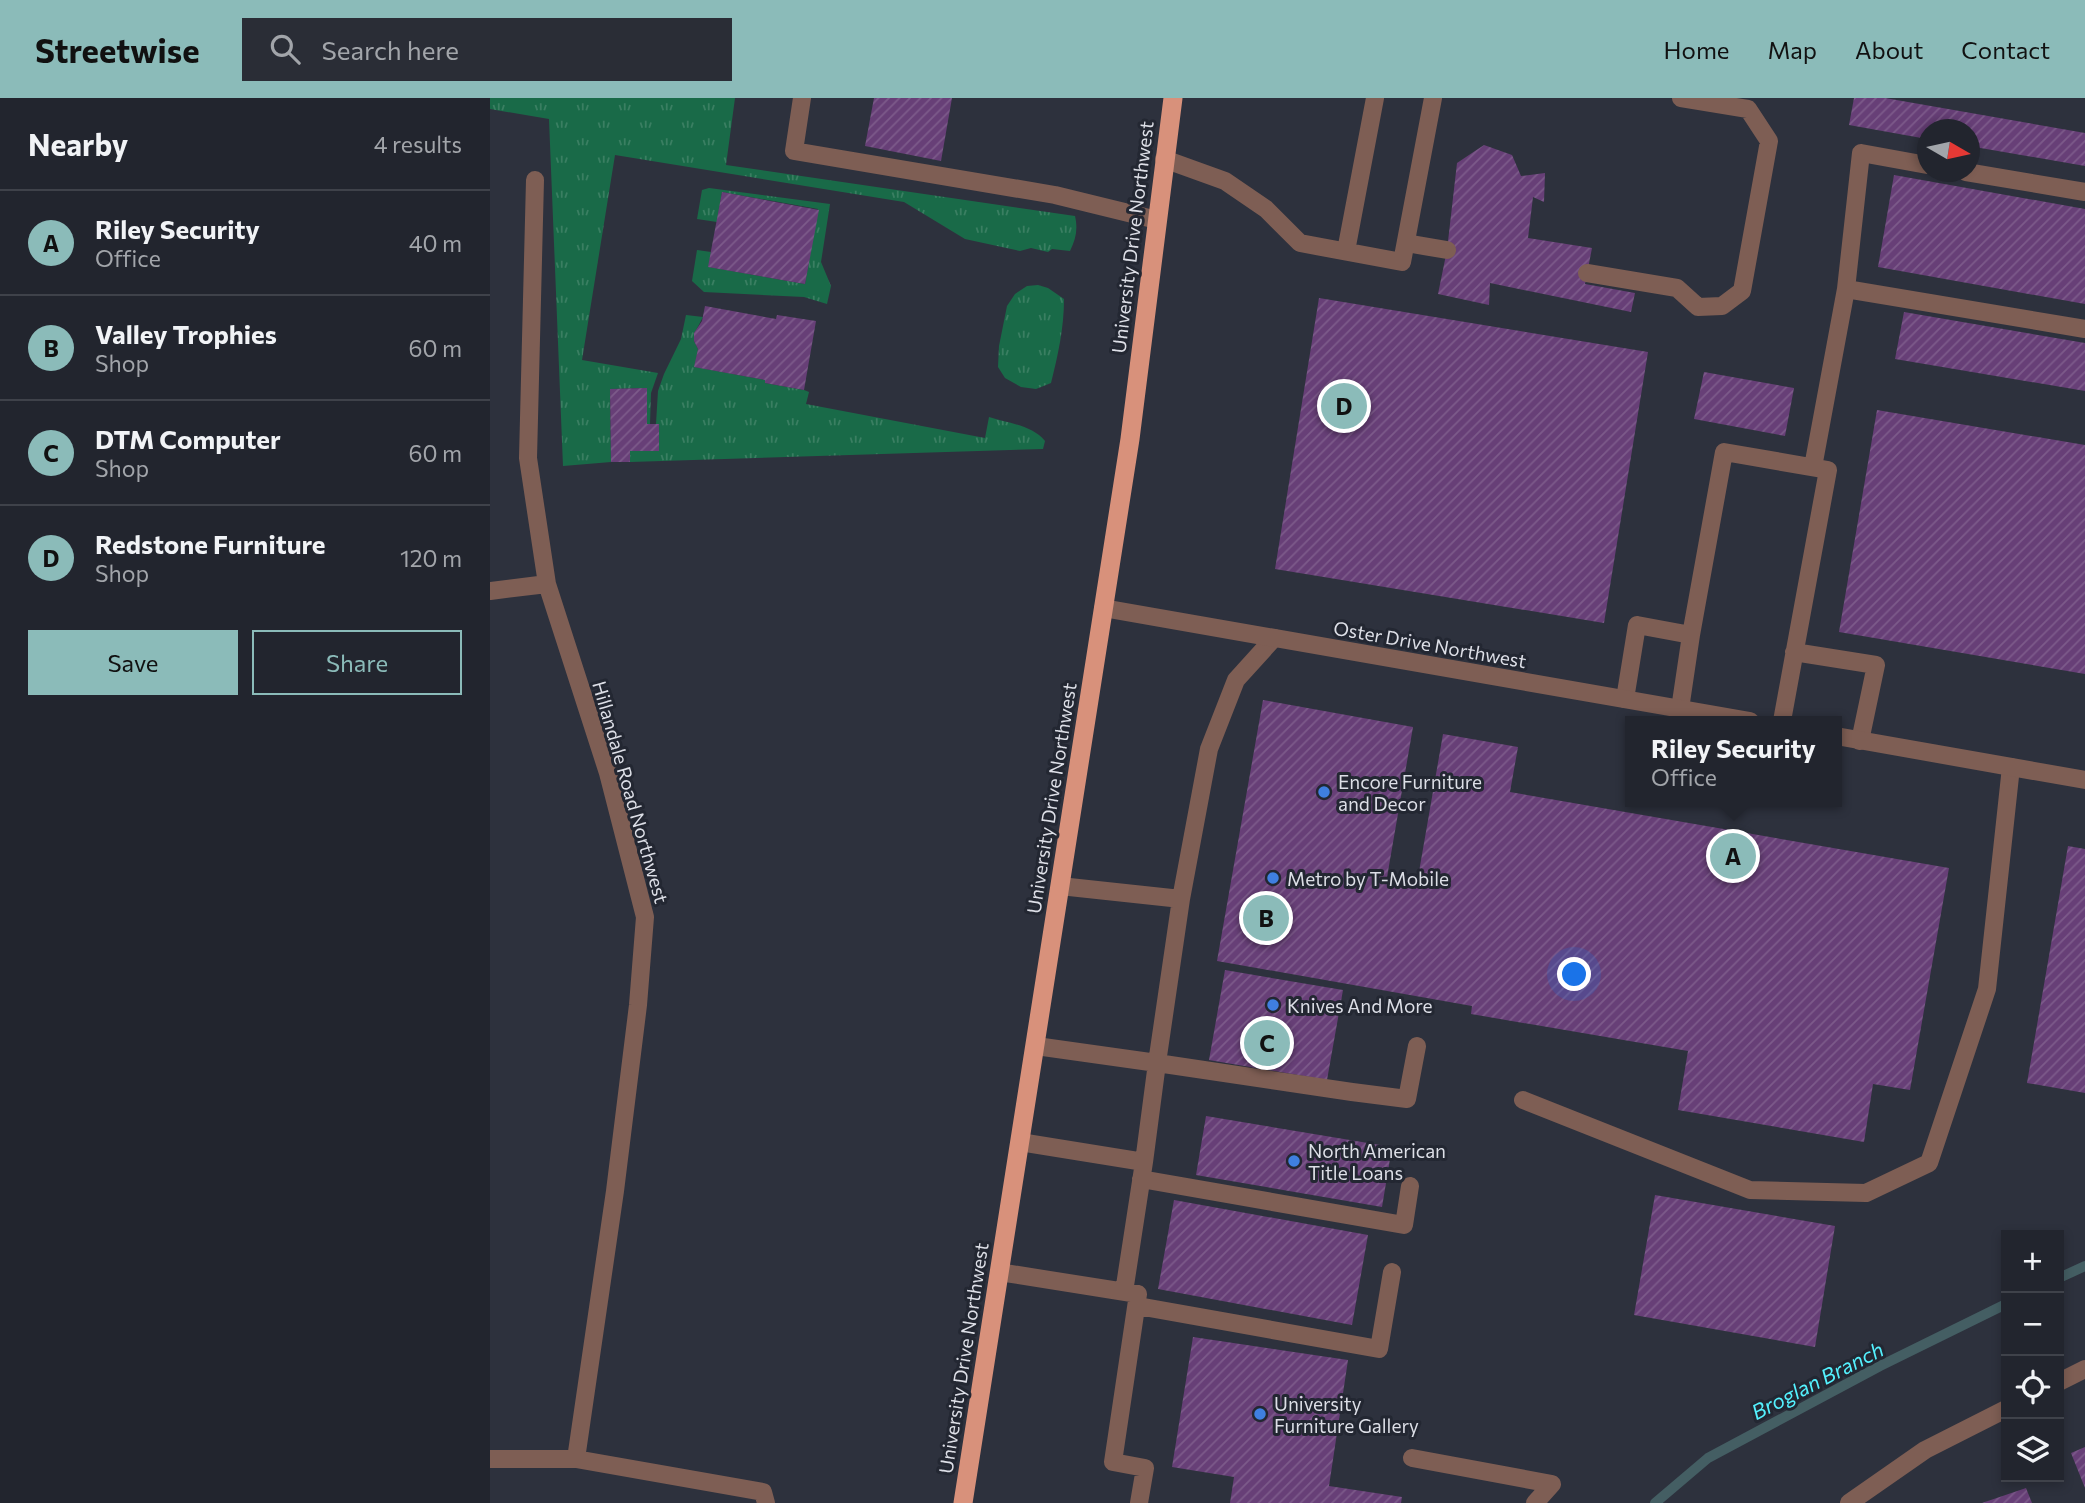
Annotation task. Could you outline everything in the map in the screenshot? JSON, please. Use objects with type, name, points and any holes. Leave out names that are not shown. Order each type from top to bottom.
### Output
[{"type":"highway","name":"University Drive Northwest","points":[[963,1503],[1130,439],[1173,98]]},
{"type":"street","points":[[802,98],[794,151],[1055,195],[1157,220]]},
{"type":"street","points":[[1346,251],[1375,98]]},
{"type":"street","points":[[1164,159],[1225,181],[1266,209],[1300,243],[1402,262],[1433,98]]},
{"type":"street","points":[[1587,273],[1677,288],[1698,307],[1722,306],[1742,291],[1769,141],[1748,109],[1681,98]]},
{"type":"street","points":[[1813,467],[1846,289],[1861,153],[1917,163]]},
{"type":"street","points":[[1980,174],[2085,192]]},
{"type":"street","name":"Hillandale Road Northwest","points":[[535,180],[528,458],[547,584],[608,773],[645,917],[638,1005],[616,1178],[576,1459]]},
{"type":"street","points":[[1406,243],[1447,250]]},
{"type":"street","points":[[1846,289],[2085,329]]},
{"type":"street","points":[[1680,709],[1724,452],[1828,470],[1783,716]]},
{"type":"street","points":[[490,591],[547,584]]},
{"type":"street","name":"Oster Drive Northwest","points":[[1103,608],[1721,716]]},
{"type":"street","points":[[1625,699],[1637,625],[1691,635]]},
{"type":"street","points":[[1124,1292],[1181,899],[1209,749],[1236,680],[1274,638]]},
{"type":"street","points":[[1794,652],[1875,665],[1860,741]]},
{"type":"street","points":[[1842,737],[2085,780]]},
{"type":"street","points":[[1523,1100],[1750,1190],[1866,1193],[1928,1163],[1987,989],[2011,767]]},
{"type":"street","points":[[1060,886],[1181,899]]},
{"type":"street","points":[[1036,1046],[1407,1099],[1417,1046]]},
{"type":"street","points":[[1020,1142],[1404,1225],[1410,1186]]},
{"type":"street","points":[[999,1272],[1138,1294],[1113,1462],[1145,1468],[1139,1503]]},
{"type":"street","points":[[1138,1306],[1379,1349],[1392,1272]]},
{"type":"street","points":[[2064,1380],[2085,1369]]},
{"type":"street","points":[[1849,1503],[1925,1450],[2001,1412]]},
{"type":"street","points":[[1412,1458],[1552,1484],[1535,1503]]},
{"type":"street","points":[[490,1459],[576,1459],[763,1492],[766,1503]]},
{"type":"green space","points":[[490,98],[735,98],[726,165],[1075,216],[1075,238],[1070,251],[1052,249],[1048,252],[1031,248],[1020,251],[965,239],[904,202],[615,155],[582,360],[658,373],[651,393],[650,424],[647,424],[647,388],[610,389],[611,462],[563,466],[549,119],[490,109]]},
{"type":"green space","points":[[709,188],[830,204],[821,262],[831,286],[827,304],[804,297],[704,292],[692,281],[697,250],[711,252],[709,267],[805,284],[818,209],[722,192],[717,222],[697,219],[702,190]]},
{"type":"green space","points":[[1038,285],[1064,299],[1060,341],[1051,383],[1036,389],[1021,387],[1005,378],[998,367],[1007,306],[1015,294],[1027,286]]},
{"type":"green space","points":[[686,315],[703,317],[694,334],[698,349],[695,367],[804,390],[809,392],[806,404],[985,438],[989,417],[1033,431],[1045,441],[1043,449],[630,462],[630,451],[659,450],[656,424],[658,391],[681,339]]},
{"type":"building","points":[[874,98],[952,98],[941,161],[865,146]]},
{"type":"building","points":[[1854,98],[1885,98],[2085,133],[2085,166],[1980,148],[1980,119],[1917,119],[1917,137],[1849,125]]},
{"type":"building","points":[[1484,145],[1512,155],[1521,176],[1545,173],[1544,202],[1533,197],[1528,238],[1592,248],[1585,284],[1635,293],[1631,312],[1490,283],[1489,305],[1438,294],[1447,250],[1457,163]]},
{"type":"building","points":[[1894,175],[1917,179],[1917,182],[1933,182],[2085,209],[2085,304],[1878,267]]},
{"type":"building","points":[[722,192],[819,210],[805,284],[708,267]]},
{"type":"building","points":[[1319,298],[1648,352],[1604,623],[1275,569]]},
{"type":"building","points":[[705,306],[776,319],[777,315],[816,321],[804,390],[694,367],[698,349],[694,333],[702,321]]},
{"type":"building","points":[[1904,312],[2085,343],[2085,391],[1895,359]]},
{"type":"building","points":[[1704,372],[1794,388],[1785,436],[1694,419]]},
{"type":"building","points":[[647,388],[647,424],[659,424],[659,451],[630,451],[630,462],[611,462],[610,389]]},
{"type":"building","points":[[1877,410],[2085,445],[2085,674],[1839,632]]},
{"type":"building","points":[[1263,700],[1413,727],[1386,883],[1416,889],[1443,734],[1518,747],[1510,792],[1949,868],[1910,1090],[1873,1084],[1864,1142],[1678,1110],[1688,1051],[1471,1014],[1472,1006],[1217,961]]},
{"type":"building","points":[[2068,846],[2085,849],[2085,1093],[2027,1083]]},
{"type":"building","points":[[1225,970],[1343,990],[1327,1080],[1209,1060]]},
{"type":"building","name":"North American Title Loans","points":[[1206,1116],[1392,1147],[1382,1207],[1196,1175]]},
{"type":"building","points":[[1655,1195],[1835,1226],[1815,1347],[1634,1315]]},
{"type":"building","points":[[1174,1200],[1368,1235],[1352,1325],[1158,1289]]},
{"type":"building","name":"University Furniture Gallery","points":[[1193,1337],[1348,1360],[1329,1486],[1402,1497],[1401,1503],[1230,1503],[1234,1477],[1172,1467]]},
{"type":"building","points":[[2085,1447],[2085,1488],[2071,1453]]},
{"type":"building","points":[[2026,1488],[2032,1503],[1982,1503]]},
{"type":"waterway","name":"Broglan Branch","points":[[2064,1276],[2085,1266]]},
{"type":"waterway","name":"Broglan Branch","points":[[1655,1503],[1708,1458],[1880,1366],[2001,1306]]},
{"type":"place","name":"Redstone Furniture","points":[[1344,406]]},
{"type":"place","name":"Encore Furniture and Decor","points":[[1324,792]]},
{"type":"place","name":"Riley Security","points":[[1733,856]]},
{"type":"place","name":"Metro by T-Mobile","points":[[1273,878]]},
{"type":"place","name":"Valley Trophies","points":[[1266,918]]},
{"type":"place","name":"Knives And More","points":[[1273,1005]]},
{"type":"place","name":"DTM Computer","points":[[1267,1043]]},
{"type":"place","name":"North American Title Loans","points":[[1294,1161]]},
{"type":"place","name":"University Furniture Gallery","points":[[1260,1414]]}]
